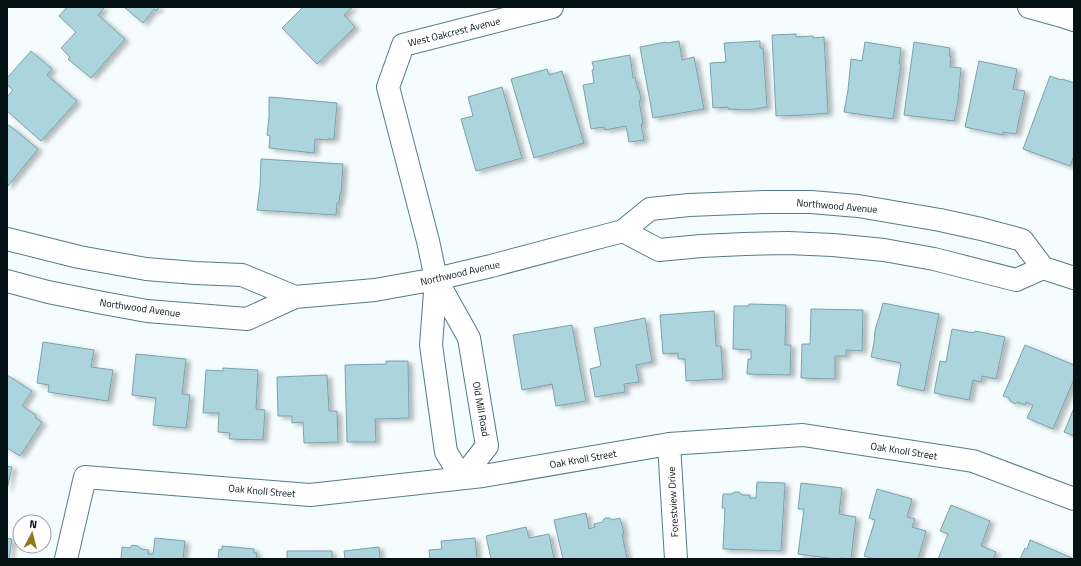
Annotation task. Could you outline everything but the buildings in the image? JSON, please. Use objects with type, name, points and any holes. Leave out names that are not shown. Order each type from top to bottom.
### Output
[{"type":"street","name":"West Oakcrest Avenue","points":[[403,45],[552,7]]},
{"type":"street","points":[[1029,7],[1074,20]]},
{"type":"street","name":"Old Mill Road","points":[[403,45],[388,86],[428,241],[436,279],[431,345],[446,452],[462,478],[487,446],[469,338],[436,279]]},
{"type":"street","name":"Northwood Avenue","points":[[7,281],[55,293],[147,311],[247,319],[295,297],[375,290],[436,279],[623,231],[650,209],[688,205],[811,202],[858,206],[940,220],[1022,240],[1043,268]]},
{"type":"street","points":[[623,231],[659,250],[745,244],[788,243],[833,245],[884,250],[934,259],[1016,280],[1043,268],[1074,278]]},
{"type":"street","name":"Northwood Avenue","points":[[7,239],[79,257],[146,269],[242,275],[295,297]]},
{"type":"street","name":"Oak Knoll Street","points":[[66,559],[85,477],[310,495],[483,476],[669,444],[803,436],[972,461],[1074,499]]},
{"type":"street","name":"Forestview Drive","points":[[669,444],[676,559]]}]
